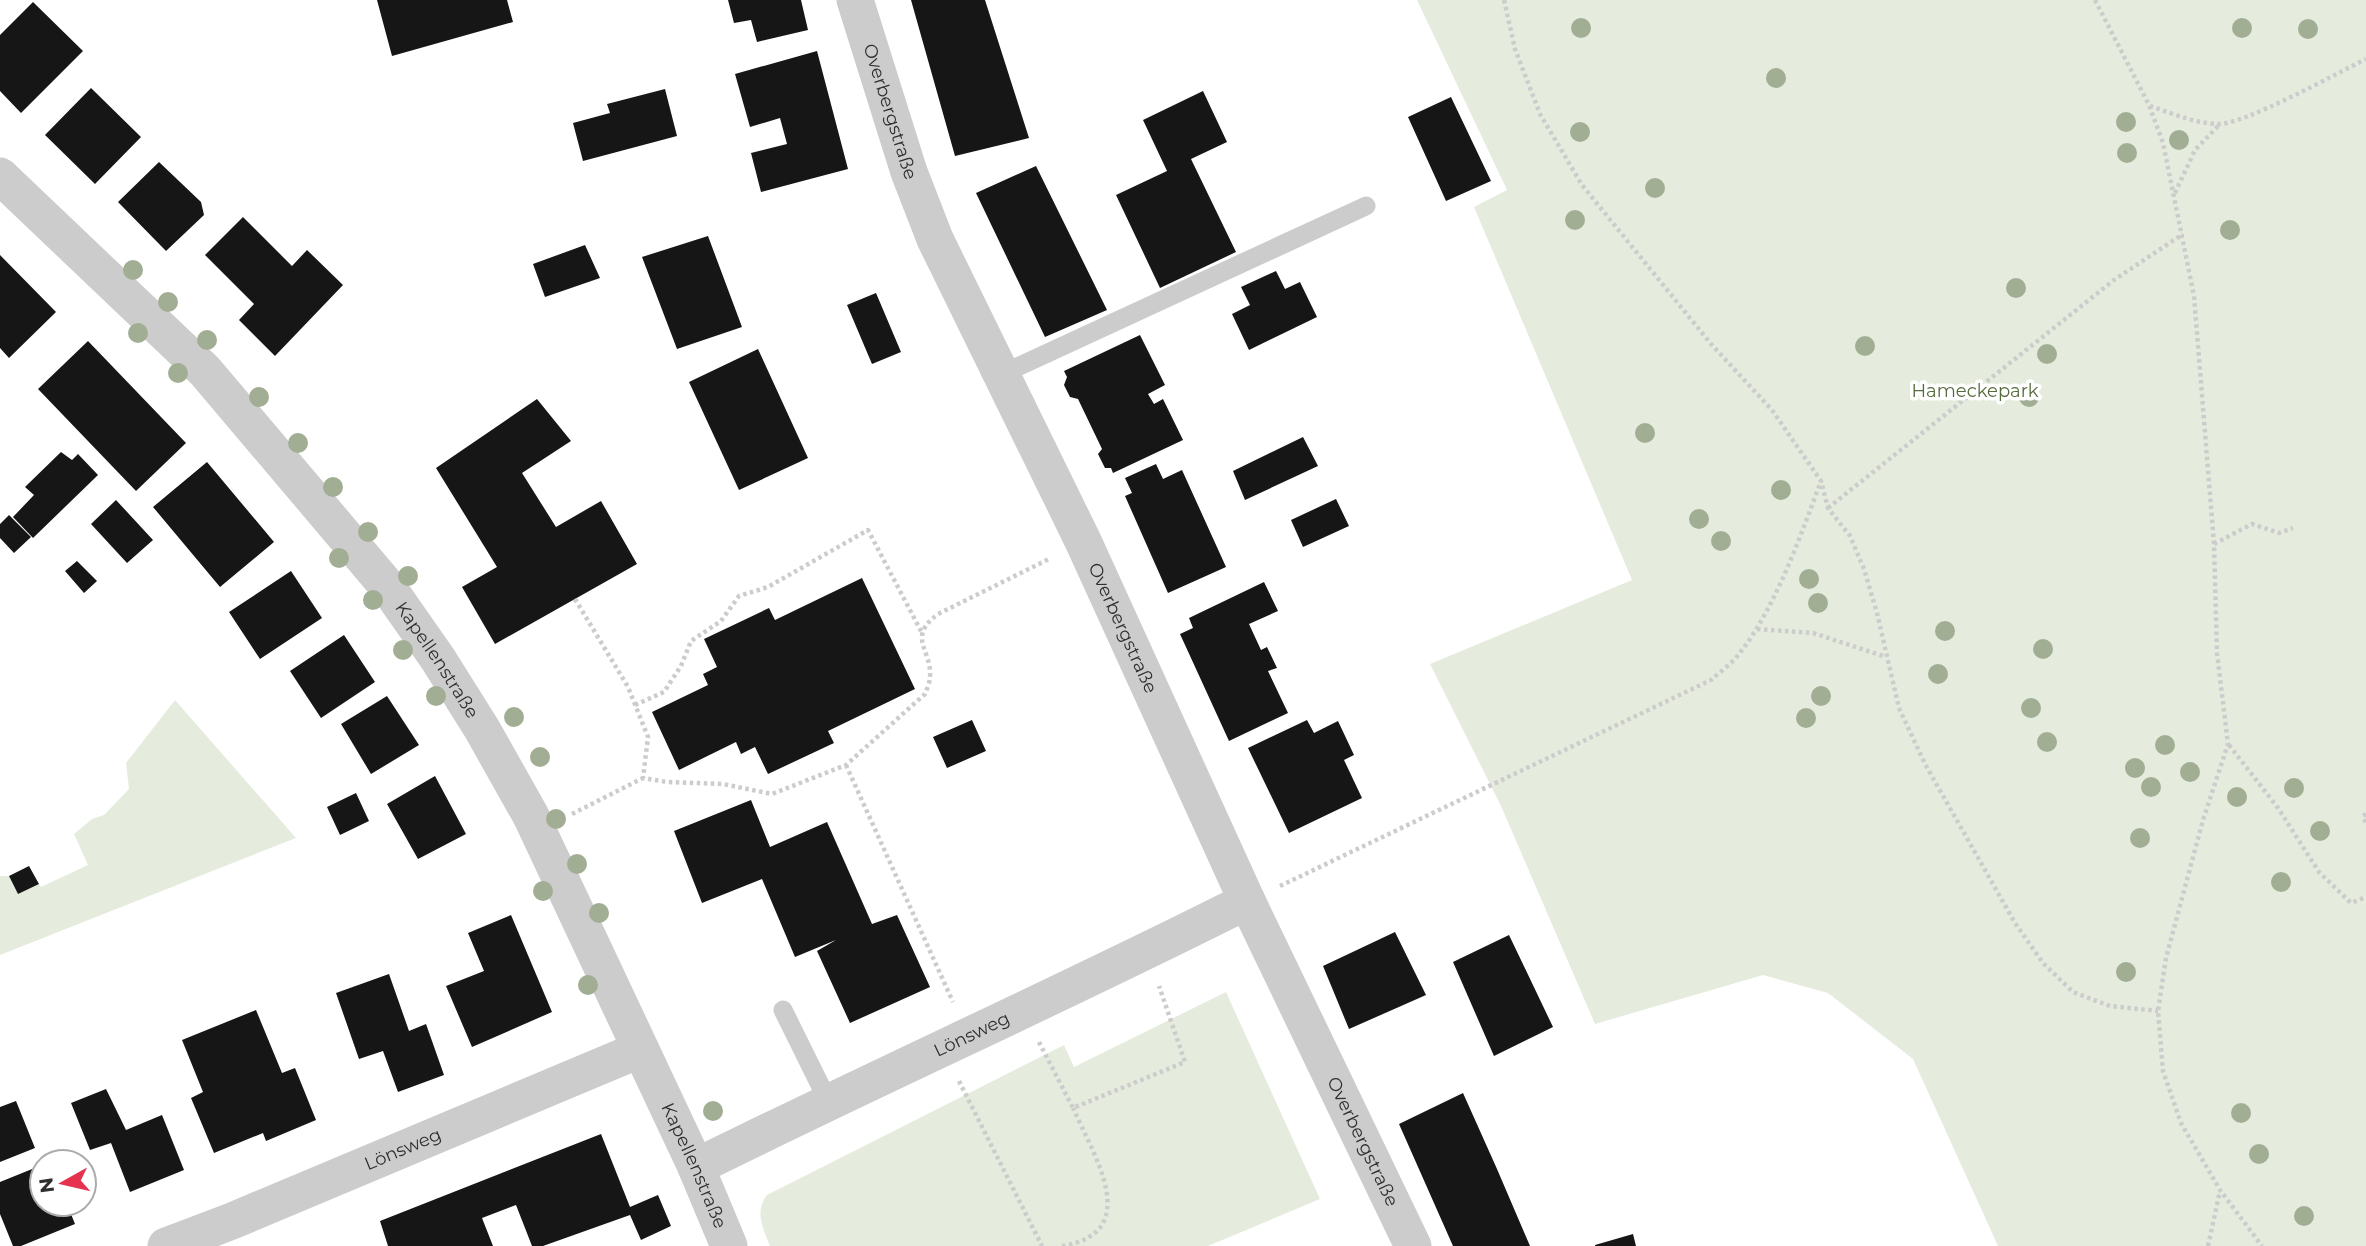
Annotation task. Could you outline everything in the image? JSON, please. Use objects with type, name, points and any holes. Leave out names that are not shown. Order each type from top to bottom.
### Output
[{"type":"street","name":"Overbergstraße","points":[[855,0],[909,172],[930,228],[1000,376],[1083,541],[1247,901],[1413,1246]]},
{"type":"street","name":"Kapellenstraße","points":[[0,176],[205,372],[387,586],[468,706],[531,816],[696,1167],[730,1246]]},
{"type":"street","name":"Lönsweg","points":[[696,1167],[1247,901]]},
{"type":"street","name":"Lönsweg","points":[[166,1246],[232,1221],[639,1050]]},
{"type":"lane","points":[[1000,376],[1366,206]]},
{"type":"lane","points":[[783,1010],[828,1101]]},
{"type":"path","points":[[1504,0],[1515,49],[1540,114],[1582,186],[1711,344],[1772,410],[1821,481],[1828,508],[1850,536],[1864,569],[1899,708],[1924,764],[2015,923],[2043,963],[2073,992],[2110,1006],[2158,1011]]},
{"type":"path","points":[[2095,0],[2149,105],[2164,143],[2183,234],[2194,296],[2214,544],[2217,653],[2228,744],[2203,820],[2166,958],[2158,1011],[2163,1072],[2181,1124],[2220,1190],[2262,1246]]},
{"type":"path","points":[[2175,193],[2195,150],[2220,125],[2265,108],[2366,59]]},
{"type":"path","points":[[2149,105],[2183,117],[2220,125]]},
{"type":"path","points":[[1828,508],[2114,280],[2183,234]]},
{"type":"path","points":[[1247,901],[1711,680],[1737,657],[1757,629],[1798,542],[1821,481]]},
{"type":"path","points":[[2214,544],[2252,524],[2279,533],[2293,528]]},
{"type":"path","points":[[635,705],[664,692],[681,666],[691,641],[720,621],[739,596],[768,587],[868,530],[922,633]]},
{"type":"path","points":[[563,818],[643,778],[667,782],[723,783],[772,794],[846,765],[925,694],[931,678],[921,642],[928,622],[938,614],[1083,541]]},
{"type":"path","points":[[575,598],[628,687],[648,737],[643,778]]},
{"type":"path","points":[[1757,629],[1813,633],[1887,657]]},
{"type":"path","points":[[2228,744],[2278,808],[2319,872],[2351,903],[2366,897]]},
{"type":"path","points":[[846,765],[967,1035]]},
{"type":"path","points":[[2366,814],[2363,816],[2366,823]]},
{"type":"path","points":[[1073,1108],[1185,1062],[1172,1019],[1146,952]]},
{"type":"path","points":[[1025,1009],[1044,1055],[1073,1108],[1107,1187],[1109,1205],[1104,1223],[1090,1237],[1062,1246]]},
{"type":"path","points":[[965,1093],[1042,1246]]},
{"type":"path","points":[[2208,1246],[2220,1190]]},
{"type":"green space","name":"Hameckepark","points":[[1417,0],[2366,0],[2366,1246],[1998,1246],[1913,1059],[1828,993],[1763,975],[1595,1024],[1501,806],[1430,664],[1632,580],[1474,207],[1507,190]]},
{"type":"green space","points":[[175,700],[296,838],[0,955],[0,876],[9,876],[18,894],[39,884],[41,887],[88,865],[74,834],[92,819],[104,815],[129,789],[126,763]]},
{"type":"green space","points":[[1226,992],[1320,1199],[1208,1246],[770,1246],[760,1214],[767,1195],[1064,1045],[1074,1067]]},
{"type":"building","points":[[377,0],[507,0],[513,22],[392,56]]},
{"type":"building","points":[[728,0],[801,0],[808,30],[757,42],[751,20],[734,23]]},
{"type":"building","points":[[911,0],[985,0],[1029,138],[955,156]]},
{"type":"building","points":[[33,2],[83,51],[21,113],[0,91],[0,35]]},
{"type":"building","points":[[817,51],[848,169],[761,192],[751,153],[787,144],[780,118],[750,127],[735,74]]},
{"type":"building","points":[[91,88],[141,137],[95,184],[45,135]]},
{"type":"building","points":[[665,89],[677,136],[583,161],[573,123],[610,113],[607,104]]},
{"type":"building","points":[[1203,91],[1227,142],[1191,159],[1236,252],[1160,288],[1116,195],[1167,171],[1143,120]]},
{"type":"building","points":[[1451,97],[1491,181],[1446,201],[1408,117]]},
{"type":"building","points":[[159,162],[201,202],[204,215],[166,251],[118,202]]},
{"type":"building","points":[[1036,166],[1107,310],[1045,337],[976,193]]},
{"type":"building","points":[[243,217],[292,266],[307,250],[343,285],[275,356],[239,320],[254,304],[205,255]]},
{"type":"building","points":[[708,236],[742,327],[677,349],[642,257]]},
{"type":"building","points":[[585,245],[600,278],[545,297],[533,264]]},
{"type":"building","points":[[0,255],[56,312],[9,358],[0,348]]},
{"type":"building","points":[[1276,271],[1285,289],[1300,282],[1317,317],[1249,350],[1232,314],[1250,305],[1241,287]]},
{"type":"building","points":[[876,293],[901,352],[872,364],[847,305]]},
{"type":"building","points":[[1140,335],[1165,385],[1148,394],[1154,404],[1163,399],[1183,440],[1113,473],[1111,468],[1105,468],[1098,454],[1102,449],[1078,399],[1070,397],[1064,385],[1067,377],[1064,371]]},
{"type":"building","points":[[88,341],[186,443],[136,491],[38,389]]},
{"type":"building","points":[[758,349],[808,458],[739,490],[689,382]]},
{"type":"building","points":[[537,399],[571,441],[522,473],[556,527],[601,501],[637,564],[495,644],[462,587],[497,567],[436,468]]},
{"type":"building","points":[[1303,437],[1318,466],[1245,500],[1233,471]]},
{"type":"building","points":[[61,452],[72,460],[78,454],[98,475],[33,538],[13,517],[34,495],[25,487]]},
{"type":"building","points":[[207,462],[274,542],[220,587],[153,507]]},
{"type":"building","points":[[1156,464],[1163,479],[1182,470],[1226,567],[1168,593],[1125,496],[1132,493],[1125,478]]},
{"type":"building","points":[[1336,499],[1349,526],[1303,547],[1291,520]]},
{"type":"building","points":[[116,500],[153,540],[127,563],[91,524]]},
{"type":"building","points":[[9,515],[31,537],[14,553],[0,538],[0,524]]},
{"type":"building","points":[[77,561],[97,581],[84,593],[65,571]]},
{"type":"building","points":[[291,571],[322,618],[260,659],[229,612]]},
{"type":"building","points":[[862,578],[915,689],[828,731],[834,743],[768,774],[755,747],[741,754],[736,742],[679,770],[652,712],[708,685],[703,674],[717,667],[704,639],[769,608],[775,620]]},
{"type":"building","points":[[1264,582],[1278,611],[1249,624],[1261,650],[1267,647],[1277,668],[1268,671],[1288,713],[1229,741],[1180,634],[1193,628],[1189,618]]},
{"type":"building","points":[[344,635],[375,682],[321,718],[290,671]]},
{"type":"building","points":[[387,696],[419,745],[371,774],[341,724]]},
{"type":"building","points":[[972,720],[986,751],[947,768],[933,737]]},
{"type":"building","points":[[1307,720],[1314,733],[1338,721],[1354,755],[1344,760],[1362,798],[1289,833],[1248,748]]},
{"type":"building","points":[[435,776],[466,834],[418,859],[387,804]]},
{"type":"building","points":[[356,793],[369,821],[340,835],[327,807]]},
{"type":"building","points":[[751,800],[770,847],[827,822],[872,924],[897,915],[930,987],[850,1023],[817,951],[836,940],[795,957],[762,879],[702,903],[674,831]]},
{"type":"building","points":[[29,866],[39,884],[18,894],[9,876]]},
{"type":"building","points":[[511,915],[552,1012],[472,1047],[446,986],[484,971],[468,933]]},
{"type":"building","points":[[1395,932],[1426,995],[1349,1029],[1323,966]]},
{"type":"building","points":[[1509,935],[1553,1027],[1494,1056],[1453,962]]},
{"type":"building","points":[[389,974],[409,1031],[426,1024],[444,1075],[398,1092],[383,1051],[359,1059],[336,993]]},
{"type":"building","points":[[256,1010],[282,1073],[295,1068],[316,1120],[266,1141],[263,1133],[214,1153],[191,1098],[203,1092],[182,1040]]},
{"type":"building","points":[[106,1089],[126,1130],[162,1115],[184,1170],[130,1192],[111,1143],[89,1148],[71,1103]]},
{"type":"building","points":[[1463,1093],[1530,1246],[1453,1246],[1399,1124]]},
{"type":"building","points":[[16,1101],[35,1148],[28,1148],[28,1151],[0,1162],[0,1107]]},
{"type":"building","points":[[601,1134],[630,1207],[658,1195],[671,1226],[641,1240],[630,1215],[543,1246],[532,1246],[516,1205],[482,1218],[493,1246],[388,1246],[380,1221]]},
{"type":"building","points":[[28,1171],[28,1218],[73,1218],[75,1224],[21,1246],[13,1246],[0,1214],[0,1182]]},
{"type":"building","points":[[1633,1234],[1636,1246],[1595,1246],[1595,1245]]}]
